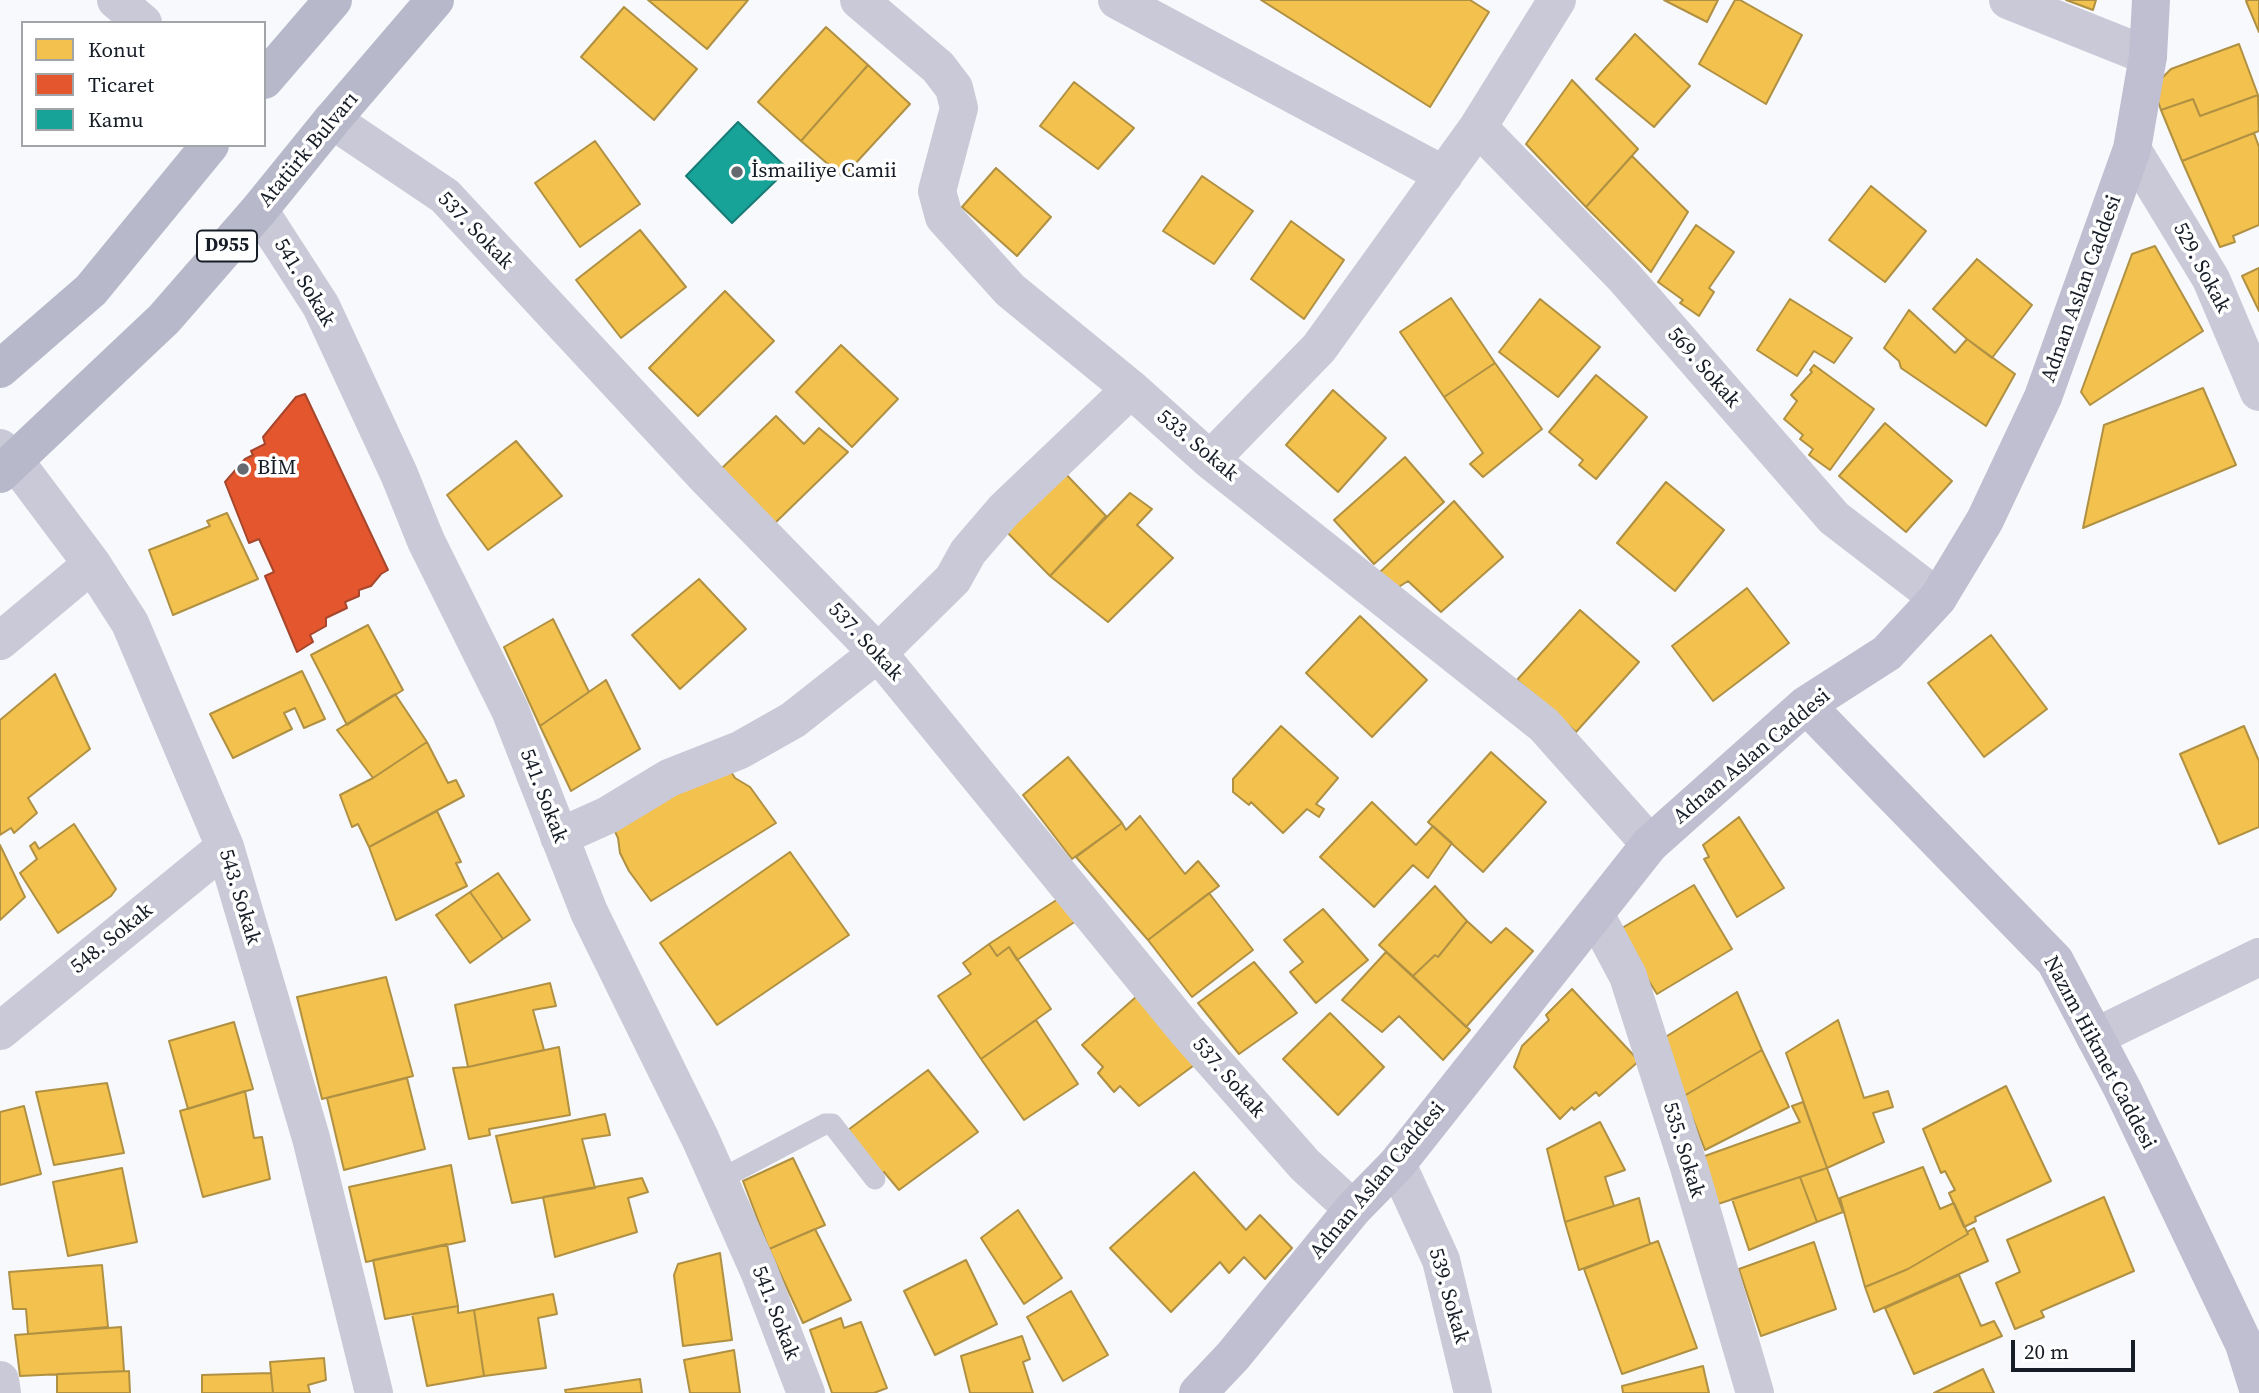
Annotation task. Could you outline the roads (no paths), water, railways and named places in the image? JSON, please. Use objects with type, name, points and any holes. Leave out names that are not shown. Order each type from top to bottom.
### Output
[{"type":"main road","points":[[266,78],[333,0]]},
{"type":"main road","name":"Atatürk Bulvarı","points":[[5,461],[164,319],[435,0]]},
{"type":"main road","points":[[0,369],[91,290],[208,147]]},
{"type":"street","points":[[116,0],[141,21]]},
{"type":"street","name":"533. Sokak","points":[[859,0],[937,67],[954,88],[959,108],[937,191],[944,217],[1010,290],[1131,389],[1210,460],[1544,725],[1650,844]]},
{"type":"street","points":[[1117,0],[1444,175]]},
{"type":"street","points":[[1210,460],[1319,348],[1478,127],[1557,0]]},
{"type":"street","points":[[2008,0],[2148,56]]},
{"type":"street","name":"Adnan Aslan Caddesi","points":[[1198,1393],[1233,1356],[1353,1209],[1396,1164],[1650,844],[1806,705],[1887,653],[1938,598],[1985,520],[2043,397],[2132,149],[2148,56],[2151,0]]},
{"type":"street","name":"537. Sokak","points":[[332,120],[445,196],[707,478],[878,653],[1186,1030],[1305,1165],[1353,1209]]},
{"type":"street","name":"569. Sokak","points":[[1478,127],[1624,277],[1834,518],[1938,598]]},
{"type":"street","name":"529. Sokak","points":[[2132,149],[2211,279],[2259,392]]},
{"type":"street","name":"541. Sokak","points":[[259,210],[321,306],[399,474],[426,541],[510,710],[589,912],[719,1180],[759,1271],[806,1393]]},
{"type":"street","points":[[559,837],[608,815],[669,778],[740,750],[793,719],[878,653],[953,579],[968,552],[1004,510],[1131,389]]},
{"type":"street","name":"543. Sokak","points":[[5,461],[92,564],[130,623],[225,847],[311,1138],[374,1393]]},
{"type":"street","points":[[0,641],[92,564]]},
{"type":"street","name":"Nazım Hikmet Caddesi","points":[[1806,705],[2055,961],[2123,1090],[2244,1344],[2259,1392]]},
{"type":"street","name":"548. Sokak","points":[[0,1031],[225,847]]},
{"type":"street","name":"535. Sokak","points":[[1595,914],[1628,976],[1689,1167],[1755,1393]]},
{"type":"street","points":[[2095,1037],[2259,957]]},
{"type":"street","name":"539. Sokak","points":[[1396,1164],[1441,1259],[1473,1393]]},
{"type":"street","points":[[0,1380],[2,1393]]},
{"type":"lane","points":[[719,1180],[825,1124],[832,1124],[875,1179]]},
{"type":"place","name":"İsmailiye Camii","points":[[737,172]]},
{"type":"place","name":"BİM","points":[[243,469]]}]
